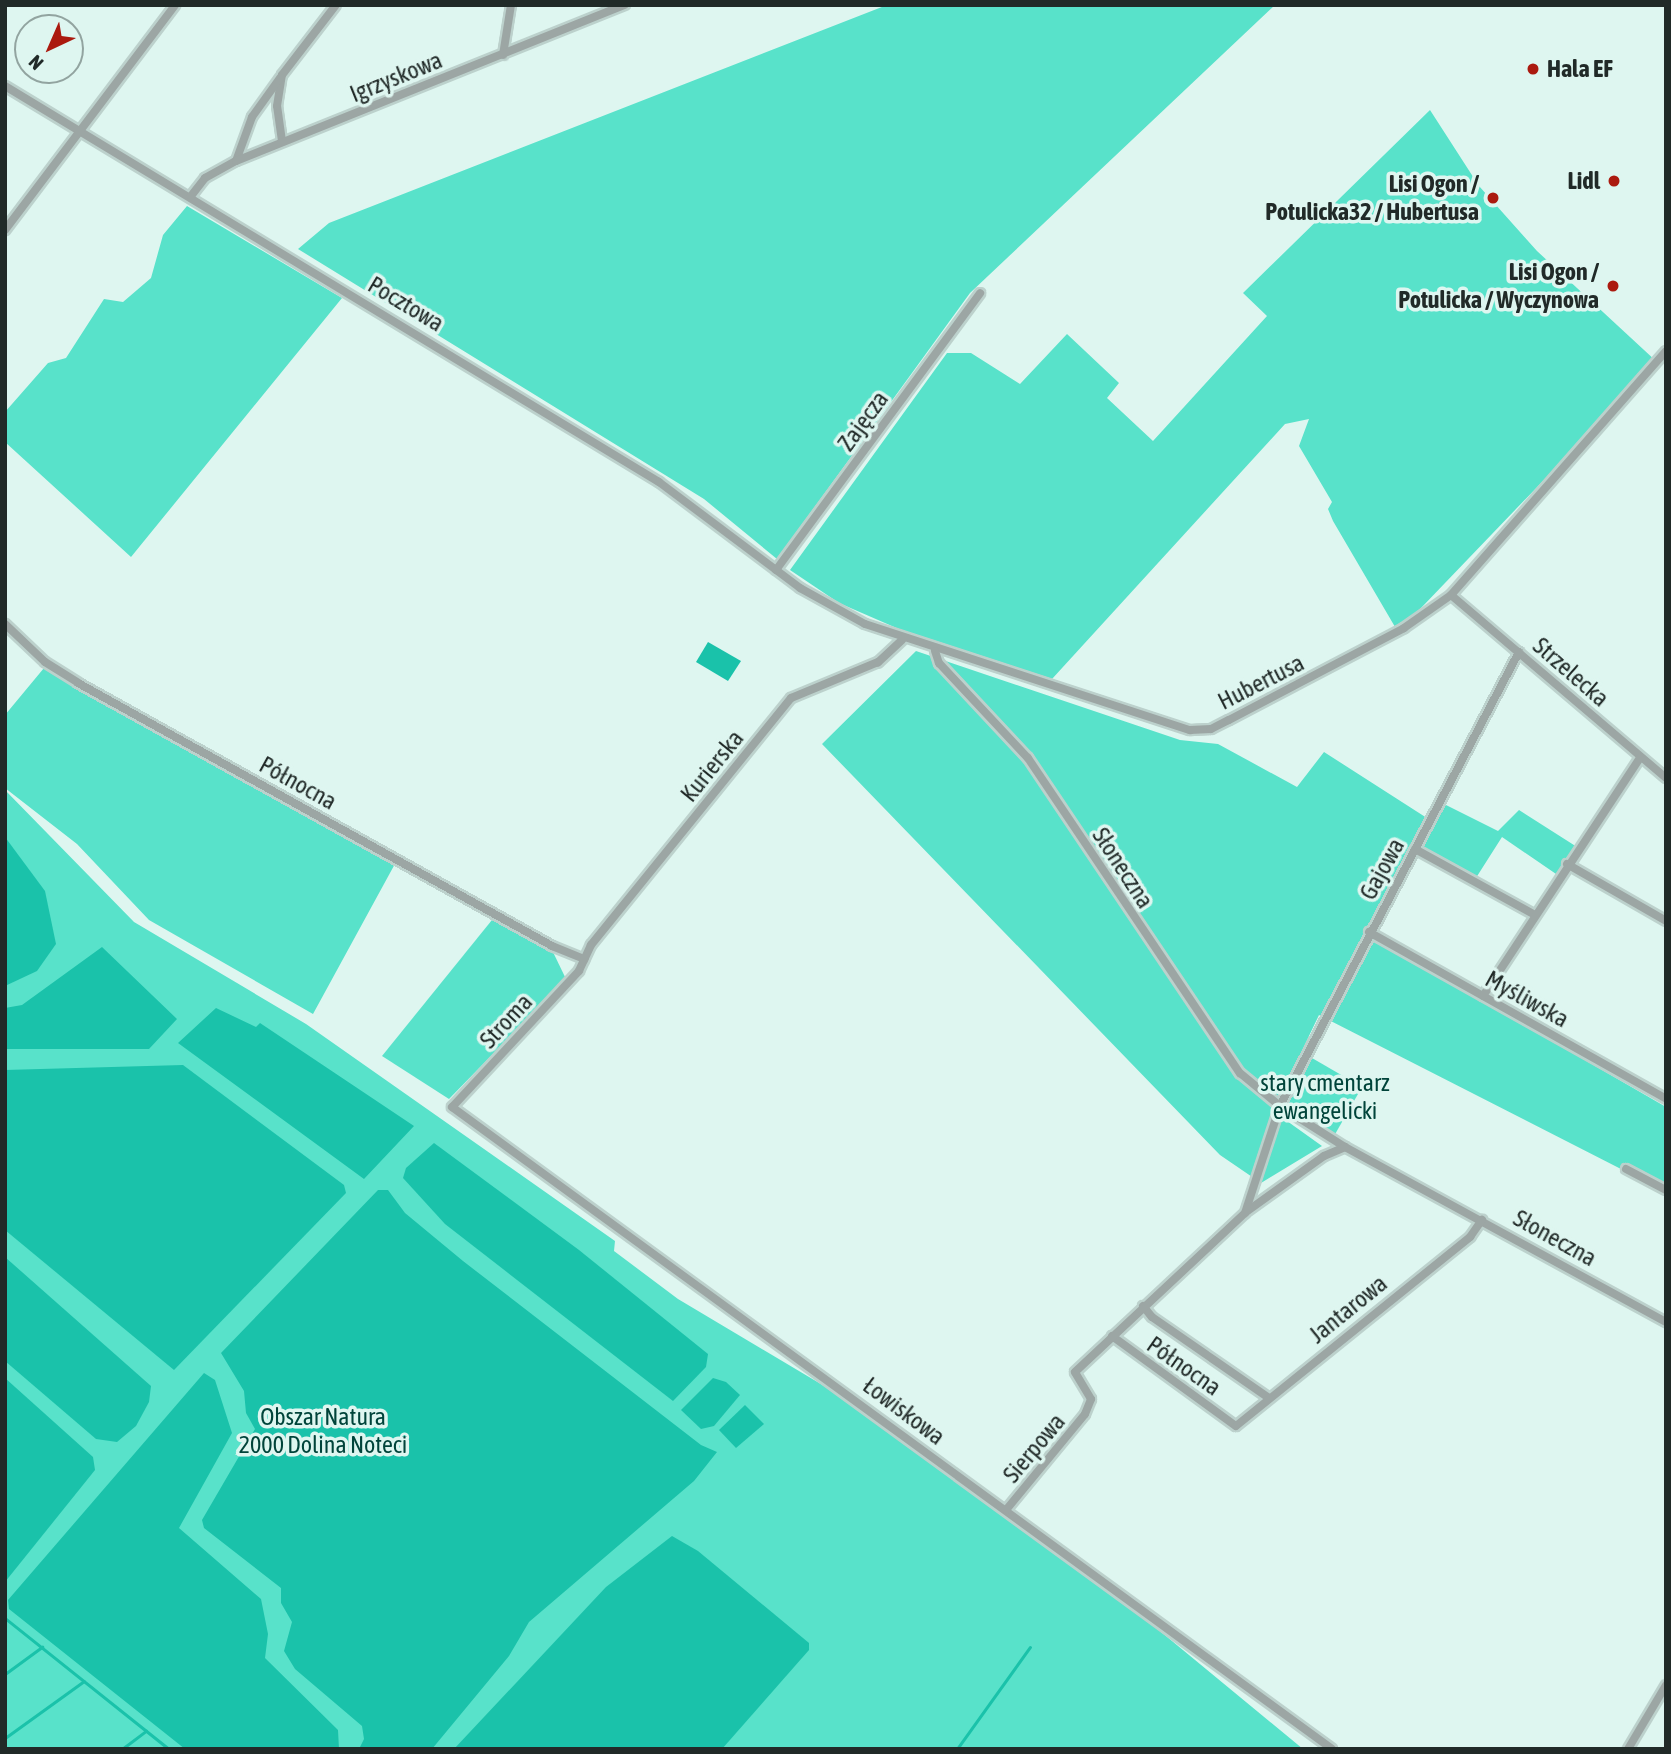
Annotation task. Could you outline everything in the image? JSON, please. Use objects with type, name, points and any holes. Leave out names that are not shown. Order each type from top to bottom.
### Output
[{"type":"street","points":[[5,230],[175,5]]},
{"type":"street","points":[[236,161],[252,117],[336,5]]},
{"type":"street","points":[[503,55],[510,5]]},
{"type":"street","name":"Igrzyskowa","points":[[191,196],[205,178],[236,161],[625,5]]},
{"type":"street","points":[[282,75],[277,106],[282,141]]},
{"type":"street","name":"Pocztowa","points":[[5,86],[191,196],[669,488],[776,570]]},
{"type":"street","name":"Zajęcza","points":[[776,570],[979,293]]},
{"type":"street","name":"Hubertusa","points":[[776,570],[835,608],[902,640],[1201,731],[1405,628],[1451,595],[1664,357]]},
{"type":"street","name":"Strzelecka","points":[[1451,595],[1666,778]]},
{"type":"street","name":"Północna","points":[[5,624],[46,663],[78,682],[540,939],[584,958]]},
{"type":"street","name":"Kurierska","points":[[584,958],[791,698],[878,662],[902,640]]},
{"type":"street","name":"Słoneczna","points":[[935,650],[939,663],[1028,758],[1240,1073],[1280,1106],[1345,1147],[1666,1322]]},
{"type":"street","name":"Gajowa","points":[[1280,1106],[1369,932],[1519,652]]},
{"type":"street","points":[[1483,996],[1533,914],[1640,758]]},
{"type":"street","points":[[1415,849],[1533,914]]},
{"type":"street","points":[[1567,864],[1666,921]]},
{"type":"street","name":"Myśliwska","points":[[1369,932],[1666,1099]]},
{"type":"street","name":"Stroma","points":[[452,1107],[579,971],[584,958]]},
{"type":"street","points":[[1245,1213],[1280,1106]]},
{"type":"street","name":"Łowiskowa","points":[[452,1107],[1332,1749]]},
{"type":"street","points":[[1112,1336],[1245,1213],[1324,1156],[1345,1147]]},
{"type":"street","points":[[1626,1170],[1666,1191]]},
{"type":"street","name":"Jantarowa","points":[[1236,1426],[1474,1233],[1482,1220]]},
{"type":"street","points":[[1143,1306],[1152,1317],[1269,1398]]},
{"type":"street","name":"Północna","points":[[1112,1336],[1236,1426]]},
{"type":"street","name":"Sierpowa","points":[[1006,1510],[1086,1414],[1091,1399],[1075,1372],[1112,1336]]},
{"type":"street","points":[[1628,1749],[1666,1685]]},
{"type":"green space","points":[[887,5],[1275,5],[970,293],[777,559],[704,499],[298,249],[329,223]]},
{"type":"green space","points":[[1430,110],[1479,186],[1537,251],[1657,362],[1398,632],[1333,521],[1328,509],[1332,502],[1299,446],[1309,419],[1285,424],[1052,679],[908,633],[839,603],[790,570],[947,353],[971,353],[1020,384],[1067,334],[1119,383],[1107,398],[1153,441],[1267,316],[1243,293]]},
{"type":"green space","points":[[187,206],[342,298],[131,557],[5,442],[5,412],[48,363],[66,358],[104,299],[123,302],[151,278],[163,235]]},
{"type":"green space","points":[[916,651],[1180,740],[1218,744],[1297,787],[1324,752],[1430,820],[1440,802],[1498,831],[1519,810],[1577,847],[1559,876],[1502,837],[1474,881],[1415,849],[1366,933],[1666,1107],[1666,1192],[1319,1015],[1273,1111],[1322,1146],[1261,1183],[1220,1155],[822,744]]},
{"type":"green space","points":[[44,668],[396,862],[313,1014],[149,920],[77,844],[5,788],[5,715]]},
{"type":"green space","name":"Obszar Natura 2000 Dolina Noteci","points":[[5,790],[134,922],[306,1024],[615,1241],[614,1251],[678,1299],[841,1396],[1046,1537],[1303,1749],[5,1749]]},
{"type":"green space","points":[[496,915],[552,950],[566,979],[449,1099],[382,1056]]},
{"type":"green space","name":"stary cmentarz ewangelicki","points":[[1312,1058],[1362,1087],[1334,1136],[1287,1106]]},
{"type":"shaded area","points":[[708,642],[741,661],[728,681],[696,662]]},
{"type":"shaded area","points":[[5,837],[45,891],[56,944],[37,971],[5,986]]},
{"type":"shaded area","points":[[102,947],[177,1019],[149,1049],[5,1049],[5,1008],[22,1005]]},
{"type":"shaded area","points":[[216,1008],[256,1027],[260,1023],[414,1126],[364,1179],[178,1043]]},
{"type":"shaded area","points":[[183,1065],[344,1185],[346,1193],[174,1370],[5,1230],[5,1070]]},
{"type":"shaded area","points":[[434,1143],[579,1250],[708,1354],[706,1367],[673,1401],[445,1224],[403,1178],[406,1168]]},
{"type":"shaded area","points":[[378,1190],[388,1190],[405,1213],[463,1261],[701,1445],[717,1452],[694,1481],[529,1622],[509,1656],[432,1749],[359,1749],[364,1739],[362,1726],[295,1669],[284,1651],[292,1622],[281,1603],[281,1588],[204,1528],[202,1520],[255,1429],[246,1413],[244,1391],[221,1353]]},
{"type":"shaded area","points":[[5,1257],[151,1386],[149,1402],[136,1426],[117,1442],[96,1439],[5,1361]]},
{"type":"shaded area","points":[[204,1373],[215,1380],[232,1433],[179,1528],[261,1599],[268,1634],[265,1658],[338,1730],[339,1749],[185,1749],[9,1609],[8,1600]]},
{"type":"shaded area","points":[[5,1378],[93,1457],[95,1470],[5,1582]]},
{"type":"shaded area","points":[[713,1378],[726,1382],[740,1395],[714,1426],[701,1429],[681,1410]]},
{"type":"shaded area","points":[[745,1405],[764,1424],[736,1448],[719,1430]]},
{"type":"shaded area","points":[[672,1536],[698,1551],[809,1643],[809,1650],[722,1749],[454,1749],[606,1587]]},
{"type":"waterway","points":[[5,1618],[169,1749]]},
{"type":"waterway","points":[[5,1674],[42,1647]]},
{"type":"waterway","points":[[957,1749],[1030,1647]]},
{"type":"waterway","points":[[5,1738],[84,1681]]},
{"type":"waterway","points":[[122,1749],[146,1731]]},
{"type":"place","name":"Hala EF","points":[[1533,69]]},
{"type":"place","name":"Lidl","points":[[1614,181]]},
{"type":"place","name":"Lisi Ogon / Potulicka32 / Hubertusa","points":[[1493,198]]},
{"type":"place","name":"Lisi Ogon / Potulicka / Wyczynowa","points":[[1613,286]]}]
